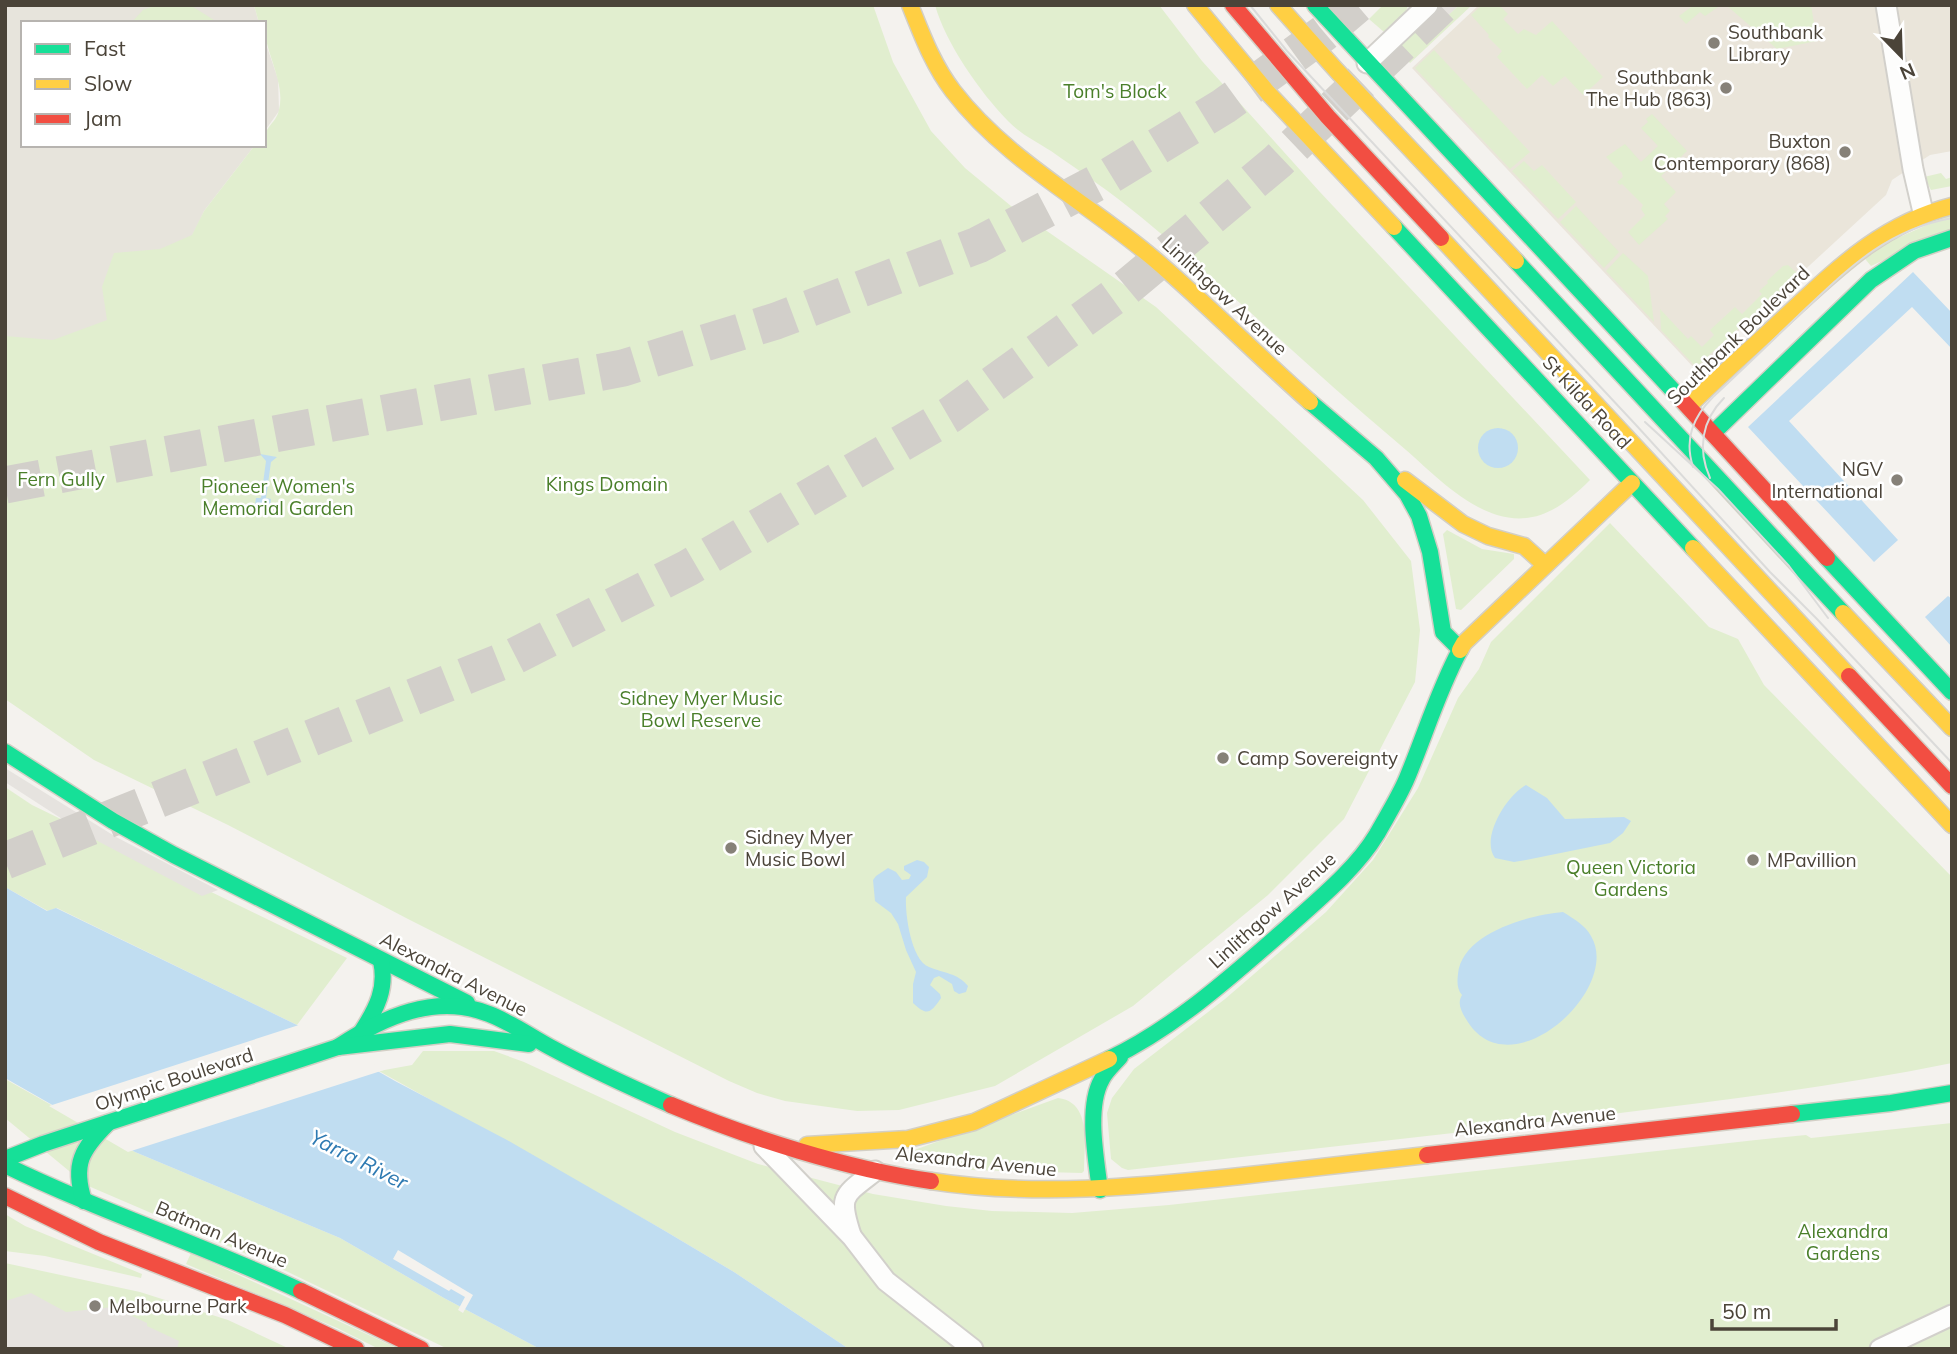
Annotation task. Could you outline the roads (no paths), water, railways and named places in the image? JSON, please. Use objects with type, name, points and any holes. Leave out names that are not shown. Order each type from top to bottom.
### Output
[{"type":"main road","name":"Linlithgow Avenue","points":[[910,5],[917,29],[939,70],[983,128],[1039,174],[1150,254],[1315,408],[1373,455],[1395,477],[1417,513],[1430,550],[1443,632],[1460,649]]},
{"type":"main road","name":"St Kilda Road","points":[[1195,5],[1268,93],[1952,825]]},
{"type":"main road","name":"St Kilda Road","points":[[1233,5],[1328,117],[1952,728]]},
{"type":"main road","name":"St Kilda Road","points":[[1278,5],[1319,53],[1421,159],[1952,786]]},
{"type":"main road","points":[[1315,5],[1952,692]]},
{"type":"main road","points":[[1421,159],[1434,134]]},
{"type":"main road","name":"Southbank Boulevard","points":[[1632,483],[1666,450],[1689,406],[1855,253],[1897,224],[1923,212],[1952,206]]},
{"type":"main road","name":"Southbank Boulevard","points":[[1666,450],[1713,433],[1871,280],[1914,251],[1952,238]]},
{"type":"main road","points":[[1373,455],[1463,524],[1488,536],[1530,549],[1545,565]]},
{"type":"main road","name":"Linlithgow Avenue","points":[[787,1146],[922,1137],[974,1122],[1124,1052],[1232,976],[1295,922],[1348,871],[1375,837],[1392,809],[1419,751],[1442,684],[1460,649],[1476,630],[1632,483]]},
{"type":"main road","name":"Alexandra Avenue","points":[[5,752],[113,821],[162,848],[381,961],[494,1015],[551,1047],[670,1104],[756,1137],[875,1171],[910,1178],[1030,1190],[1100,1190],[1843,1109],[1952,1093]]},
{"type":"main road","points":[[362,1037],[381,1000],[384,975],[381,961]]},
{"type":"main road","name":"Olympic Boulevard","points":[[5,1157],[338,1047],[362,1037],[384,1020],[431,1007],[466,1007],[494,1015]]},
{"type":"main road","name":"Olympic Boulevard","points":[[362,1037],[450,1034],[551,1047]]},
{"type":"main road","name":"Linlithgow Avenue","points":[[1100,1190],[1095,1117],[1098,1088],[1102,1078],[1124,1052]]},
{"type":"main road","points":[[1046,1090],[1065,1089],[1078,1096],[1095,1117]]},
{"type":"main road","points":[[84,1201],[77,1170],[86,1147],[108,1123]]},
{"type":"main road","name":"Batman Avenue","points":[[5,1166],[84,1201],[259,1271],[421,1349]]},
{"type":"main road","points":[[5,1196],[99,1242],[285,1315],[356,1349]]},
{"type":"main road","points":[[169,1234],[174,1271]]},
{"type":"street","points":[[1367,63],[1428,5]]},
{"type":"street","points":[[1886,5],[1913,169],[1923,212]]},
{"type":"street","points":[[756,1137],[852,1237],[887,1281],[974,1349]]},
{"type":"street","points":[[852,1237],[843,1210],[844,1199],[875,1171]]},
{"type":"street","points":[[1880,1349],[1952,1315]]},
{"type":"water","points":[[1913,272],[1952,313],[1952,349],[1912,307],[1789,421],[1898,540],[1874,562],[1748,427]]},
{"type":"water","points":[[1498,428],[1506,429],[1512,434],[1517,440],[1517,456],[1512,462],[1506,467],[1498,468],[1490,467],[1484,462],[1479,456],[1478,448],[1479,440],[1484,434],[1490,429]]},
{"type":"water","points":[[260,454],[277,457],[271,462],[266,498],[271,499],[270,507],[255,505],[256,498],[261,498],[266,461]]},
{"type":"water","points":[[1948,596],[1952,599],[1952,647],[1925,617]]},
{"type":"water","points":[[1526,785],[1547,798],[1565,819],[1624,817],[1631,821],[1623,833],[1610,843],[1514,862],[1495,858],[1491,850],[1493,829],[1504,807]]},
{"type":"water","points":[[917,860],[929,867],[927,877],[906,897],[908,925],[918,956],[929,967],[955,976],[968,986],[966,992],[959,994],[954,991],[952,984],[939,976],[934,978],[930,985],[941,998],[928,1011],[913,1003],[916,972],[898,924],[891,913],[875,901],[873,880],[888,868],[896,872],[902,880],[909,879],[911,875],[904,870],[904,866]]},
{"type":"water","name":"Yarra River","points":[[5,887],[47,911],[56,908],[297,1025],[507,1140],[660,1228],[734,1272],[849,1349],[540,1349],[340,1238],[135,1152],[5,1078]]},
{"type":"water","points":[[1563,912],[1589,932],[1597,958],[1591,982],[1577,1005],[1557,1025],[1533,1039],[1508,1045],[1485,1039],[1466,1019],[1460,1007],[1462,995],[1458,988],[1458,974],[1462,960],[1471,947],[1499,929],[1533,917]]},
{"type":"tunnel","points":[[5,485],[623,368],[776,321],[978,245],[1106,178],[1224,106],[1324,33],[1357,5]]},
{"type":"tunnel","points":[[5,861],[513,657],[688,568],[950,415],[1126,288],[1277,162],[1442,5]]},
{"type":"tram line","points":[[1250,5],[1287,51],[1770,572],[1952,763]]},
{"type":"tram line","points":[[1693,467],[1690,457],[1692,429],[1700,412],[1713,397],[1868,254],[1907,232],[1952,218]]},
{"type":"tram line","points":[[1710,478],[1704,456],[1704,435],[1706,425],[1724,398]]},
{"type":"tram line","points":[[1645,422],[1718,489],[1789,566],[1828,618]]},
{"type":"place","name":"Southbank Library","points":[[1714,43]]},
{"type":"place","name":"Southbank The Hub (863)","points":[[1726,88]]},
{"type":"place","name":"Buxton Contemporary (868)","points":[[1845,152]]},
{"type":"place","name":"NGV International","points":[[1897,480]]},
{"type":"place","name":"Camp Sovereignty","points":[[1223,758]]},
{"type":"place","name":"Sidney Myer Music Bowl","points":[[731,848]]},
{"type":"place","name":"MPavillion","points":[[1753,860]]},
{"type":"place","name":"Melbourne Park","points":[[95,1306]]},
{"type":"park label","name":"Tom's Block","points":[[1115,91]]},
{"type":"park label","name":"Fern Gully","points":[[61,479]]},
{"type":"park label","name":"Kings Domain","points":[[607,484]]},
{"type":"park label","name":"Pioneer Women's Memorial Garden","points":[[278,497]]},
{"type":"park label","name":"Sidney Myer Music Bowl Reserve","points":[[701,709]]},
{"type":"park label","name":"Queen Victoria Gardens","points":[[1631,878]]},
{"type":"park label","name":"Alexandra Gardens","points":[[1843,1242]]}]
